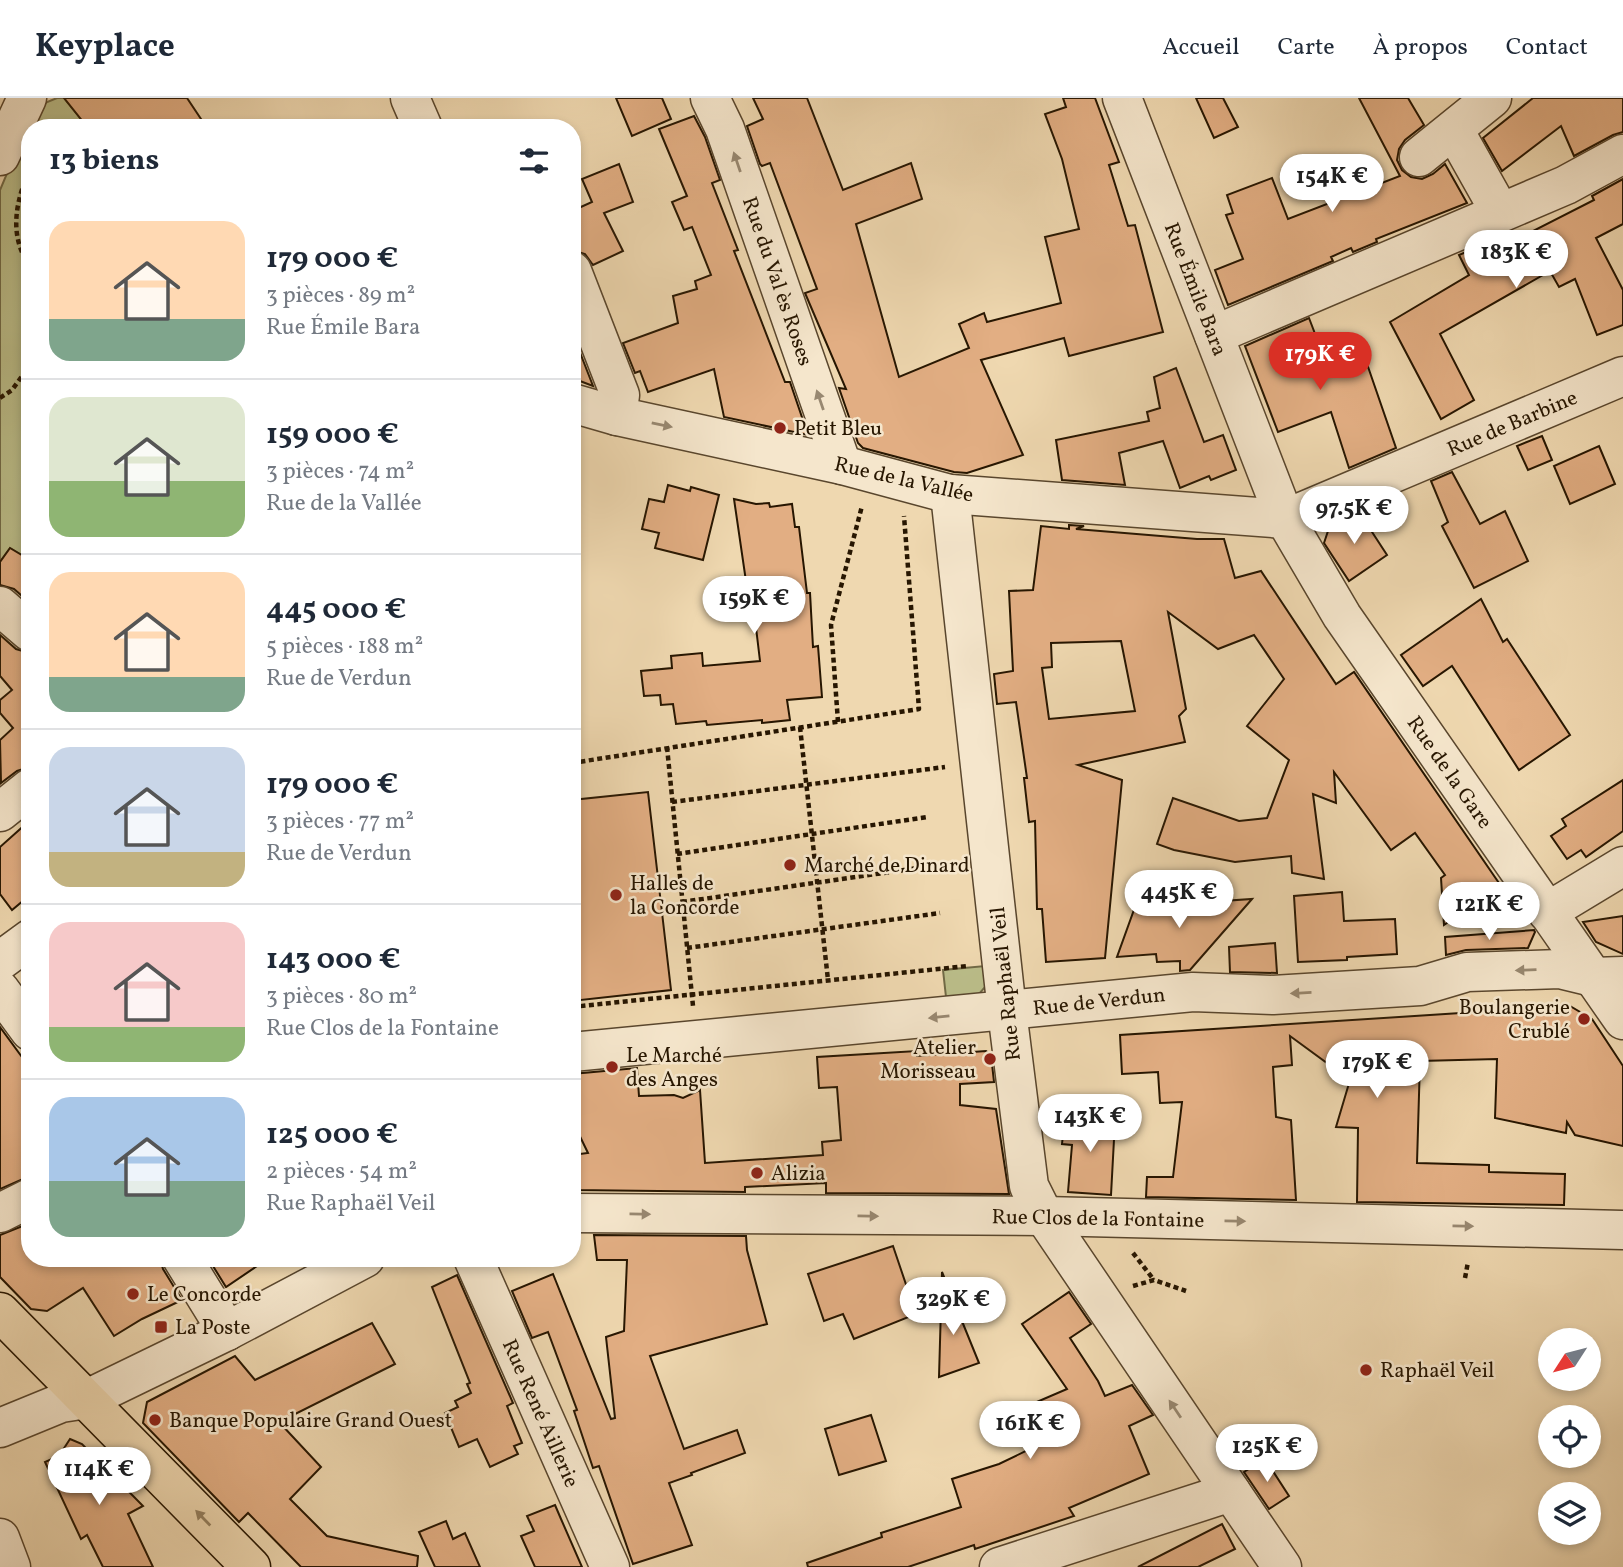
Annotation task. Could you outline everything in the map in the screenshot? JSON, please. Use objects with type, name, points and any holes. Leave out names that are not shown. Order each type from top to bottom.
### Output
[{"type":"main road","points":[[0,1312],[251,1567]]},
{"type":"street","points":[[0,156],[27,98]]},
{"type":"street","points":[[410,98],[420,119]]},
{"type":"street","name":"Rue du Val ès Roses","points":[[710,98],[871,472]]},
{"type":"street","name":"Rue Émile Bara","points":[[1122,98],[1284,519]]},
{"type":"street","points":[[1419,157],[1492,98]]},
{"type":"street","points":[[1454,130],[1500,212]]},
{"type":"street","points":[[1214,335],[1566,185],[1623,154]]},
{"type":"street","points":[[581,294],[620,395],[617,416]]},
{"type":"street","name":"Rue de Barbine","points":[[1284,519],[1623,376]]},
{"type":"street","name":"Rue de la Vallée","points":[[581,406],[617,416],[871,472],[950,494],[1284,519]]},
{"type":"street","name":"Rue Raphaël Veil","points":[[950,494],[1029,1186],[1044,1216],[1282,1567]]},
{"type":"street","name":"Rue de la Gare","points":[[1284,519],[1342,616],[1547,912],[1608,976],[1623,1020]]},
{"type":"street","points":[[0,606],[21,624]]},
{"type":"street","points":[[0,812],[21,795]]},
{"type":"street","points":[[1547,912],[1623,866]]},
{"type":"street","points":[[0,961],[21,946]]},
{"type":"street","name":"Rue de Verdun","points":[[581,1051],[1193,992],[1273,995],[1420,986],[1467,972],[1560,969],[1608,976]]},
{"type":"street","points":[[0,990],[21,1019]]},
{"type":"street","points":[[0,1213],[21,1202]]},
{"type":"street","name":"Rue Clos de la Fontaine","points":[[581,1213],[1044,1216],[1623,1230]]},
{"type":"street","points":[[187,1267],[227,1332]]},
{"type":"street","points":[[0,1428],[61,1403],[87,1399],[227,1332],[348,1267]]},
{"type":"street","name":"Rue René Aillerie","points":[[477,1267],[610,1567]]},
{"type":"street","points":[[999,1567],[1231,1492]]},
{"type":"street","points":[[0,1538],[11,1567]]},
{"type":"path","points":[[21,192],[15,233],[21,249]]},
{"type":"path","points":[[0,398],[12,390],[21,378]]},
{"type":"path","points":[[838,722],[831,625],[871,472]]},
{"type":"path","points":[[581,761],[919,709],[871,472]]},
{"type":"path","points":[[800,727],[828,980]]},
{"type":"path","points":[[667,747],[698,1041]]},
{"type":"path","points":[[672,802],[980,763]]},
{"type":"path","points":[[677,854],[927,817]]},
{"type":"path","points":[[682,902],[932,866]]},
{"type":"path","points":[[687,948],[940,914]]},
{"type":"path","points":[[581,1006],[1002,963]]},
{"type":"path","points":[[1465,1278],[1469,1254]]},
{"type":"path","points":[[1098,1296],[1154,1280],[1186,1291]]},
{"type":"green space","points":[[64,98],[81,119],[30,119],[35,107]]},
{"type":"green space","points":[[21,140],[21,555],[10,548],[0,562],[0,190]]},
{"type":"green space","points":[[985,966],[986,986],[979,994],[946,997],[943,970]]},
{"type":"building","points":[[64,98],[187,98],[201,119],[81,119]]},
{"type":"building","points":[[616,98],[662,98],[671,119],[632,136]]},
{"type":"building","points":[[753,98],[807,98],[843,190],[911,163],[922,199],[856,224],[899,377],[969,348],[959,324],[984,313],[987,322],[1061,303],[1045,237],[1079,229],[1062,159],[1045,114],[1066,107],[1063,98],[1095,98],[1119,162],[1109,165],[1128,226],[1135,225],[1163,332],[1069,356],[1064,338],[981,360],[1023,455],[967,473],[863,448],[858,443],[839,388],[846,389],[805,293],[817,289],[770,163],[762,166],[760,164],[747,126],[763,119]]},
{"type":"building","points":[[1196,98],[1223,98],[1238,127],[1214,138]]},
{"type":"building","points":[[1359,98],[1408,98],[1424,125],[1405,140],[1399,149],[1397,160],[1402,170],[1411,177],[1422,179],[1445,164],[1467,203],[1376,239],[1377,242],[1353,252],[1351,248],[1331,257],[1333,261],[1228,305],[1215,270],[1243,259],[1226,215],[1233,213],[1227,195],[1272,178],[1288,219],[1400,176]]},
{"type":"building","points":[[1533,98],[1623,98],[1623,132],[1574,156],[1561,126],[1502,171],[1483,138]]},
{"type":"building","points":[[694,116],[705,137],[720,180],[712,183],[738,250],[734,251],[785,382],[790,382],[808,435],[724,417],[714,369],[648,392],[640,371],[635,373],[623,343],[678,323],[673,296],[697,289],[695,281],[711,275],[692,227],[684,230],[672,202],[687,196],[659,129]]},
{"type":"building","points":[[619,164],[633,202],[604,213],[623,251],[593,265],[581,253],[581,207],[592,202],[582,179]]},
{"type":"building","points":[[1623,179],[1623,224],[1596,238],[1623,290],[1623,325],[1597,335],[1575,279],[1559,287],[1550,271],[1440,334],[1474,400],[1441,419],[1390,322],[1469,275],[1459,255],[1489,242],[1494,251],[1594,200],[1592,196]]},
{"type":"building","points":[[1309,318],[1330,373],[1366,361],[1396,448],[1349,468],[1331,412],[1278,432],[1245,346]]},
{"type":"building","points":[[581,355],[593,386],[581,381]]},
{"type":"building","points":[[1176,368],[1204,442],[1223,435],[1236,470],[1211,480],[1209,476],[1180,488],[1163,441],[1119,453],[1125,485],[1062,480],[1056,440],[1149,421],[1147,412],[1160,408],[1154,377]]},
{"type":"building","points":[[1542,436],[1552,460],[1528,470],[1517,446]]},
{"type":"building","points":[[1599,446],[1615,484],[1570,504],[1554,466]]},
{"type":"building","points":[[1452,472],[1480,524],[1505,511],[1528,561],[1474,588],[1442,526],[1448,522],[1431,481]]},
{"type":"building","points":[[668,485],[690,491],[691,487],[719,495],[703,560],[655,548],[659,533],[642,529],[649,499],[664,502]]},
{"type":"building","points":[[734,499],[756,504],[769,503],[770,507],[792,504],[795,527],[799,527],[807,593],[810,593],[813,647],[818,646],[822,697],[787,700],[790,720],[676,724],[673,704],[661,705],[660,695],[644,696],[641,671],[672,668],[671,656],[702,653],[703,666],[760,661],[752,594],[748,595]]},
{"type":"building","points":[[1359,512],[1387,555],[1349,581],[1324,543],[1330,525]]},
{"type":"building","points":[[1069,525],[1084,526],[1076,529],[1224,539],[1235,578],[1261,571],[1336,684],[1354,672],[1501,886],[1444,925],[1441,878],[1445,875],[1415,833],[1391,850],[1334,772],[1336,803],[1313,794],[1324,879],[1292,873],[1291,856],[1235,862],[1157,844],[1173,798],[1239,821],[1267,818],[1289,760],[1247,726],[1284,679],[1254,635],[1218,649],[1168,612],[1186,709],[1179,716],[1185,742],[1078,765],[1122,780],[1105,958],[1046,962],[1042,909],[1037,909],[1035,821],[1029,822],[1024,778],[1027,778],[1016,702],[997,704],[994,674],[1013,671],[1009,591],[1033,590],[1041,526],[1069,529]],"holes":[[[1121,641],[1135,711],[1049,719],[1042,668],[1052,667],[1051,643]]]},
{"type":"building","points":[[10,548],[21,555],[21,595],[14,589],[0,585],[0,562]]},
{"type":"building","points":[[1481,599],[1503,642],[1507,639],[1570,735],[1519,770],[1452,666],[1423,686],[1401,655]]},
{"type":"building","points":[[0,635],[21,650],[21,770],[1,783],[0,740],[13,728],[0,713],[0,700],[12,690],[0,676]]},
{"type":"building","points":[[1623,780],[1623,831],[1586,857],[1581,850],[1567,859],[1551,836],[1566,826],[1562,819]]},
{"type":"building","name":"Halles de la Concorde","points":[[648,792],[671,990],[581,1000],[581,799]]},
{"type":"building","points":[[21,828],[21,902],[12,910],[0,894],[0,847]]},
{"type":"building","points":[[1342,892],[1344,921],[1395,919],[1397,954],[1298,962],[1294,896]]},
{"type":"building","points":[[1252,899],[1190,970],[1180,971],[1180,961],[1157,962],[1156,954],[1117,957],[1135,907]]},
{"type":"building","points":[[1623,916],[1623,954],[1596,942],[1583,922]]},
{"type":"building","points":[[1534,930],[1528,948],[1466,950],[1446,955],[1445,937]]},
{"type":"building","points":[[1275,943],[1277,973],[1230,972],[1229,947]]},
{"type":"building","points":[[1570,1006],[1592,1019],[1623,1066],[1623,1146],[1575,1135],[1567,1122],[1566,1133],[1495,1118],[1497,1059],[1420,1061],[1417,1163],[1489,1165],[1489,1172],[1565,1174],[1564,1205],[1357,1202],[1358,1128],[1336,1127],[1350,1080],[1290,1036],[1292,1065],[1273,1067],[1276,1117],[1291,1120],[1296,1200],[1146,1197],[1147,1177],[1173,1177],[1182,1102],[1160,1103],[1158,1072],[1122,1074],[1120,1035]]},
{"type":"building","points":[[0,1027],[21,1056],[21,1180],[0,1189]]},
{"type":"building","points":[[917,1051],[917,1056],[986,1051],[991,1055],[994,1082],[960,1084],[960,1105],[996,1109],[1009,1194],[826,1193],[826,1183],[745,1187],[745,1192],[581,1190],[581,1154],[588,1153],[581,1139],[581,1073],[637,1068],[639,1096],[674,1095],[683,1098],[700,1090],[705,1163],[823,1155],[822,1142],[841,1140],[837,1087],[819,1088],[817,1057]]},
{"type":"building","points":[[1065,1116],[1115,1121],[1111,1195],[1068,1192],[1072,1145],[1062,1144]]},
{"type":"building","points":[[21,1227],[21,1267],[162,1267],[182,1300],[114,1336],[83,1288],[47,1311],[31,1309],[0,1277],[0,1235]]},
{"type":"building","points":[[594,1235],[746,1236],[747,1250],[767,1324],[650,1356],[684,1449],[737,1430],[745,1453],[669,1483],[692,1545],[633,1564],[599,1466],[593,1468],[574,1411],[577,1410],[548,1332],[532,1338],[512,1291],[553,1274],[611,1419],[615,1418],[606,1337],[624,1331],[627,1260],[597,1260]]},
{"type":"building","points":[[893,1246],[916,1314],[854,1339],[843,1314],[824,1321],[808,1274]]},
{"type":"building","points":[[214,1267],[256,1267],[226,1287]]},
{"type":"building","points":[[942,1272],[979,1363],[939,1377]]},
{"type":"building","points":[[457,1275],[513,1403],[507,1406],[522,1443],[514,1446],[518,1454],[490,1467],[477,1439],[459,1447],[445,1413],[458,1407],[455,1401],[471,1393],[467,1384],[470,1383],[432,1287]]},
{"type":"building","points":[[1069,1292],[1091,1324],[1070,1338],[1105,1396],[1132,1385],[1153,1415],[1129,1426],[1149,1474],[1069,1508],[1074,1516],[975,1549],[974,1545],[908,1567],[808,1567],[807,1563],[882,1537],[881,1533],[961,1507],[952,1479],[999,1464],[1034,1447],[1024,1429],[1033,1425],[1025,1407],[1067,1389],[1022,1324]]},
{"type":"building","points":[[372,1323],[395,1364],[279,1422],[321,1467],[290,1499],[327,1536],[418,1556],[417,1567],[301,1567],[248,1513],[239,1522],[143,1423],[147,1402],[235,1356],[255,1380]]},
{"type":"building","points":[[871,1415],[886,1461],[839,1475],[825,1429]]},
{"type":"building","points":[[70,1439],[82,1444],[143,1506],[128,1514],[153,1567],[103,1567],[87,1535],[81,1539],[45,1462],[59,1456]]},
{"type":"building","points":[[1265,1459],[1289,1496],[1269,1509],[1244,1472]]},
{"type":"building","points":[[555,1505],[582,1567],[535,1567],[521,1536],[534,1531],[527,1516]]},
{"type":"building","points":[[446,1521],[453,1539],[465,1533],[480,1567],[435,1567],[419,1532]]},
{"type":"building","points":[[1222,1524],[1235,1549],[1198,1567],[1138,1567]]},
{"type":"place","name":"Petit Bleu","points":[[780,428]]},
{"type":"place","name":"Marché de Dinard","points":[[790,865]]},
{"type":"place","name":"Halles de la Concorde","points":[[616,895]]},
{"type":"place","name":"Boulangerie Crublé","points":[[1584,1019]]},
{"type":"place","name":"Atelier Morisseau","points":[[990,1059]]},
{"type":"place","name":"Le Marché des Anges","points":[[612,1067]]},
{"type":"place","name":"Alizia","points":[[757,1173]]},
{"type":"place","name":"Le Concorde","points":[[133,1294]]},
{"type":"place","name":"La Poste","points":[[161,1327]]},
{"type":"place","name":"Raphaël Veil","points":[[1366,1370]]},
{"type":"place","name":"Banque Populaire Grand Ouest","points":[[155,1420]]}]
